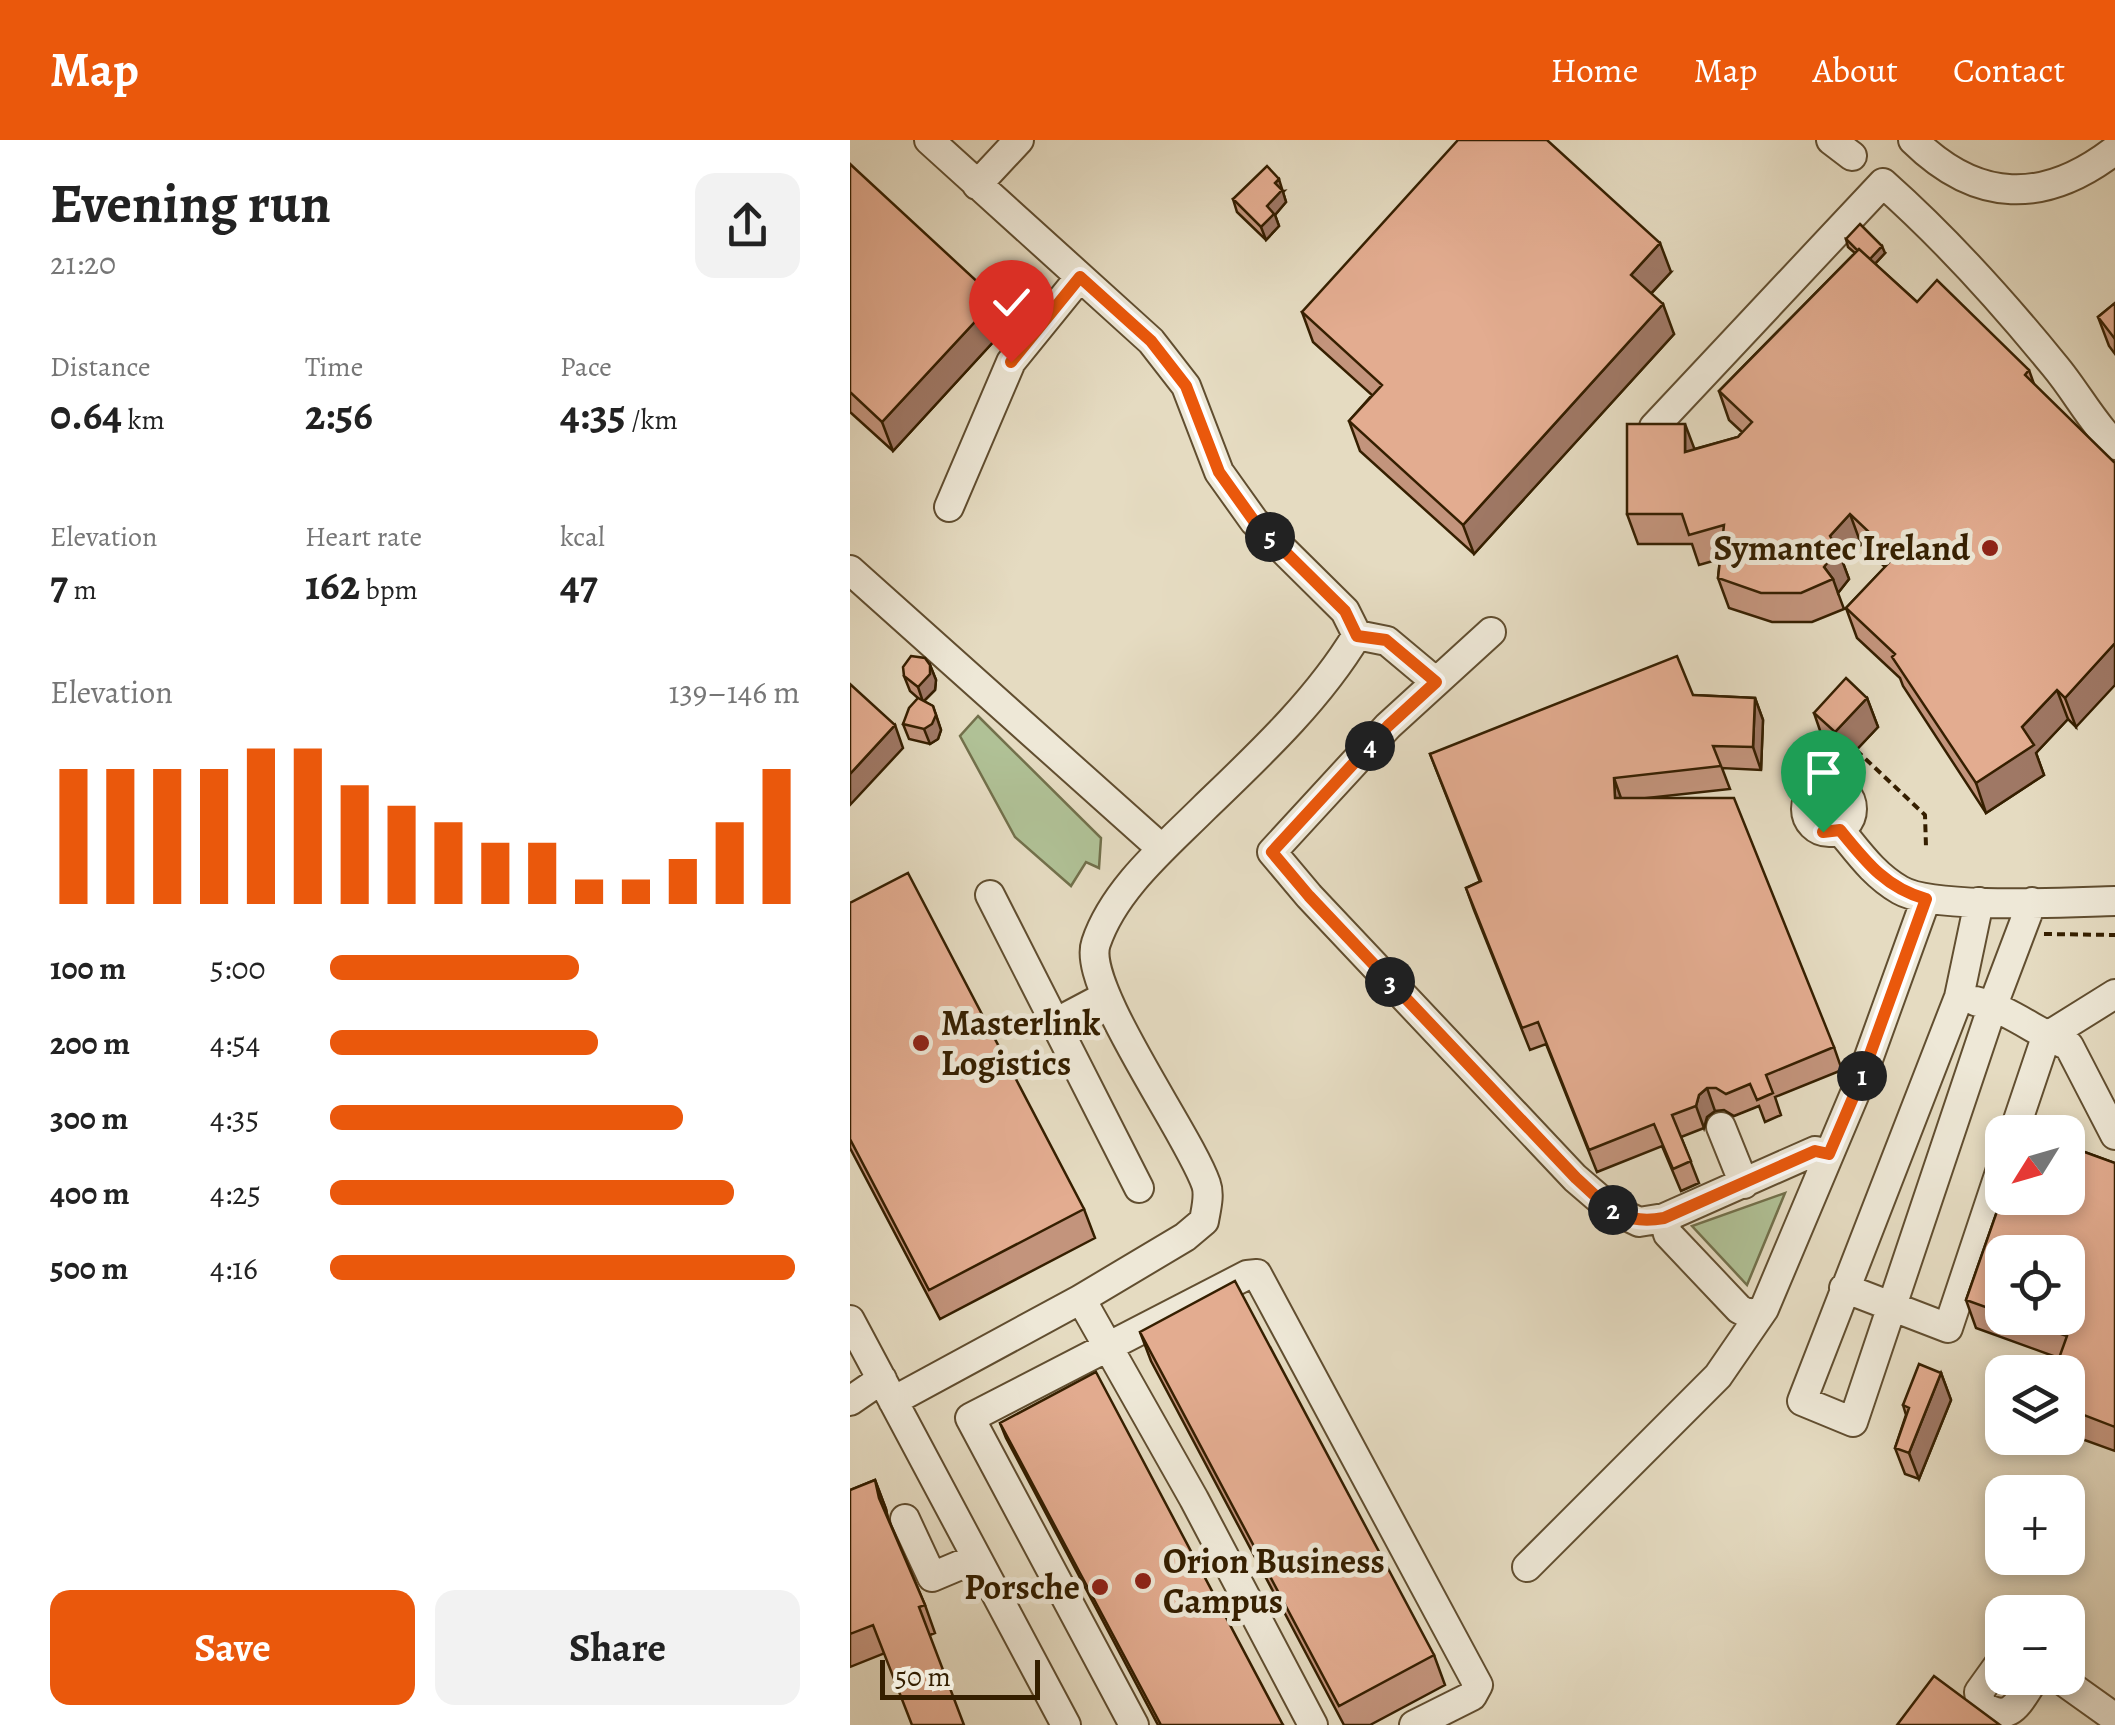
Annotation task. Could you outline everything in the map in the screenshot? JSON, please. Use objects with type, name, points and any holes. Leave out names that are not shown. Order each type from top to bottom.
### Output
[{"type":"street","points":[[930,140],[1151,341],[1186,386],[1219,472],[1254,521],[1345,611],[1357,636]]},
{"type":"street","points":[[977,185],[1019,140]]},
{"type":"street","points":[[1913,140],[1936,162],[1970,181],[2004,190],[2042,189],[2073,179],[2115,150]]},
{"type":"street","points":[[1654,427],[1882,182],[1924,219],[2020,323],[2115,446]]},
{"type":"street","points":[[949,507],[1011,362],[1080,277]]},
{"type":"street","points":[[850,570],[1162,849]]},
{"type":"street","points":[[1490,632],[1388,726],[1272,852],[1576,1178],[1610,1208],[1640,1222],[1664,1218],[1815,1151],[1829,1154]]},
{"type":"street","points":[[1357,636],[1386,640],[1436,682]]},
{"type":"street","points":[[850,1401],[888,1390],[1081,1298],[1204,1222],[1206,1186],[1106,996],[1094,948],[1109,913],[1162,849],[1266,748],[1342,660],[1357,636]]},
{"type":"street","points":[[1840,830],[1873,871],[1904,892],[1926,899],[2115,901]]},
{"type":"street","points":[[990,895],[1139,1188]]},
{"type":"street","points":[[1527,1567],[1718,1376],[1764,1309],[1861,1079],[1926,899]]},
{"type":"street","points":[[1979,902],[1959,997],[1802,1401],[1853,1422],[1992,1005],[2032,902]]},
{"type":"street","points":[[2020,1115],[2046,1037],[2115,995]]},
{"type":"street","points":[[1055,1023],[1106,996]]},
{"type":"street","points":[[1959,997],[1992,1005],[2069,1046],[2115,1136]]},
{"type":"street","points":[[1721,1126],[1744,1184]]},
{"type":"street","points":[[1844,1288],[1948,1328],[1986,1215]]},
{"type":"street","points":[[1664,1218],[1668,1234],[1739,1309],[1750,1315],[1764,1309]]},
{"type":"street","points":[[1134,1725],[970,1418],[1247,1275],[1257,1274],[1478,1685],[1472,1696],[1414,1725]]},
{"type":"street","points":[[1081,1298],[1194,1499],[1313,1725]]},
{"type":"street","points":[[850,1320],[1066,1725]]},
{"type":"street","points":[[906,1519],[932,1576],[977,1558]]},
{"type":"street","points":[[1985,1684],[1979,1692],[1981,1705],[1995,1715],[2003,1716],[2012,1710],[2023,1695]]},
{"type":"street","points":[[2083,1695],[2115,1718]]},
{"type":"path","points":[[1856,750],[1925,815],[1926,847]]},
{"type":"path","points":[[2020,934],[2115,934]]},
{"type":"green space","points":[[978,716],[1101,838],[1099,868],[1086,862],[1071,886],[1015,837],[960,736]]},
{"type":"green space","points":[[1785,1193],[1747,1285],[1692,1226]]},
{"type":"building","points":[[1458,140],[1547,140],[1660,243],[1631,275],[1663,304],[1463,525],[1349,421],[1382,385],[1302,312]]},
{"type":"building","points":[[850,164],[996,299],[882,422],[850,392]]},
{"type":"building","points":[[1267,166],[1279,179],[1275,183],[1282,190],[1267,206],[1274,214],[1261,227],[1233,199]]},
{"type":"building","points":[[1860,224],[1882,246],[1870,259],[1846,239]]},
{"type":"building","name":"Symantec Ireland","points":[[1859,249],[1917,302],[1937,280],[2029,370],[2025,375],[2115,463],[2115,643],[2065,698],[2057,690],[2022,727],[2034,745],[1976,783],[1892,657],[1895,654],[1846,608],[1901,550],[1892,554],[1850,514],[1830,536],[1838,550],[1824,567],[1833,579],[1801,593],[1761,593],[1718,578],[1724,525],[1689,535],[1682,514],[1627,514],[1627,424],[1685,424],[1685,452],[1738,437],[1752,422],[1719,391]]},
{"type":"building","points":[[2115,303],[2115,339],[2098,317]]},
{"type":"building","points":[[911,656],[925,658],[930,665],[930,674],[918,687],[904,676],[903,667]]},
{"type":"building","points":[[1677,656],[1693,695],[1755,698],[1753,747],[1713,746],[1721,766],[1614,778],[1615,798],[1734,798],[1834,1047],[1766,1075],[1773,1093],[1757,1100],[1750,1084],[1726,1094],[1707,1088],[1699,1095],[1696,1106],[1672,1115],[1691,1161],[1673,1169],[1654,1124],[1589,1150],[1538,1022],[1522,1028],[1466,888],[1481,881],[1430,754]]},
{"type":"building","points":[[1846,678],[1867,698],[1835,732],[1814,713]]},
{"type":"building","points":[[850,684],[895,725],[850,774]]},
{"type":"building","points":[[918,698],[933,706],[936,715],[924,729],[903,724]]},
{"type":"building","name":"Masterlink Logistics","points":[[908,873],[1084,1209],[929,1290],[850,1139],[850,903]]},
{"type":"building","points":[[2085,1152],[2115,1163],[2115,1427],[2085,1416],[2085,1355],[2060,1355],[2067,1336],[2064,1335],[2085,1335],[2085,1235],[1989,1235],[1996,1215],[2085,1215]]},
{"type":"building","points":[[1985,1246],[1985,1307],[1966,1300]]},
{"type":"building","points":[[1235,1281],[1434,1655],[1339,1706],[1140,1332]]},
{"type":"building","points":[[1919,1364],[1941,1373],[1909,1453],[1895,1448],[1909,1408],[1903,1405]]},
{"type":"building","name":"Orion Business Campus","points":[[1096,1372],[1283,1725],[1161,1725],[1000,1423]]},
{"type":"building","points":[[875,1480],[925,1605],[919,1607],[964,1725],[912,1725],[873,1625],[850,1634],[850,1490]]},
{"type":"building","points":[[1934,1676],[2000,1725],[1897,1725]]},
{"type":"place","name":"Symantec Ireland","points":[[1990,548]]},
{"type":"place","name":"Masterlink Logistics","points":[[921,1043]]},
{"type":"place","name":"Orion Business Campus","points":[[1143,1581]]},
{"type":"place","name":"Porsche","points":[[1100,1587]]},
{"type":"route","points":[[1011,362],[1080,277],[1151,341],[1186,386],[1219,472],[1254,521],[1345,611],[1357,636],[1386,640],[1436,682],[1388,726],[1272,852],[1576,1178],[1610,1208],[1640,1222],[1664,1218],[1815,1151],[1829,1154],[1861,1079],[1926,899],[1904,892],[1873,871],[1840,830],[1823,832]]}]
